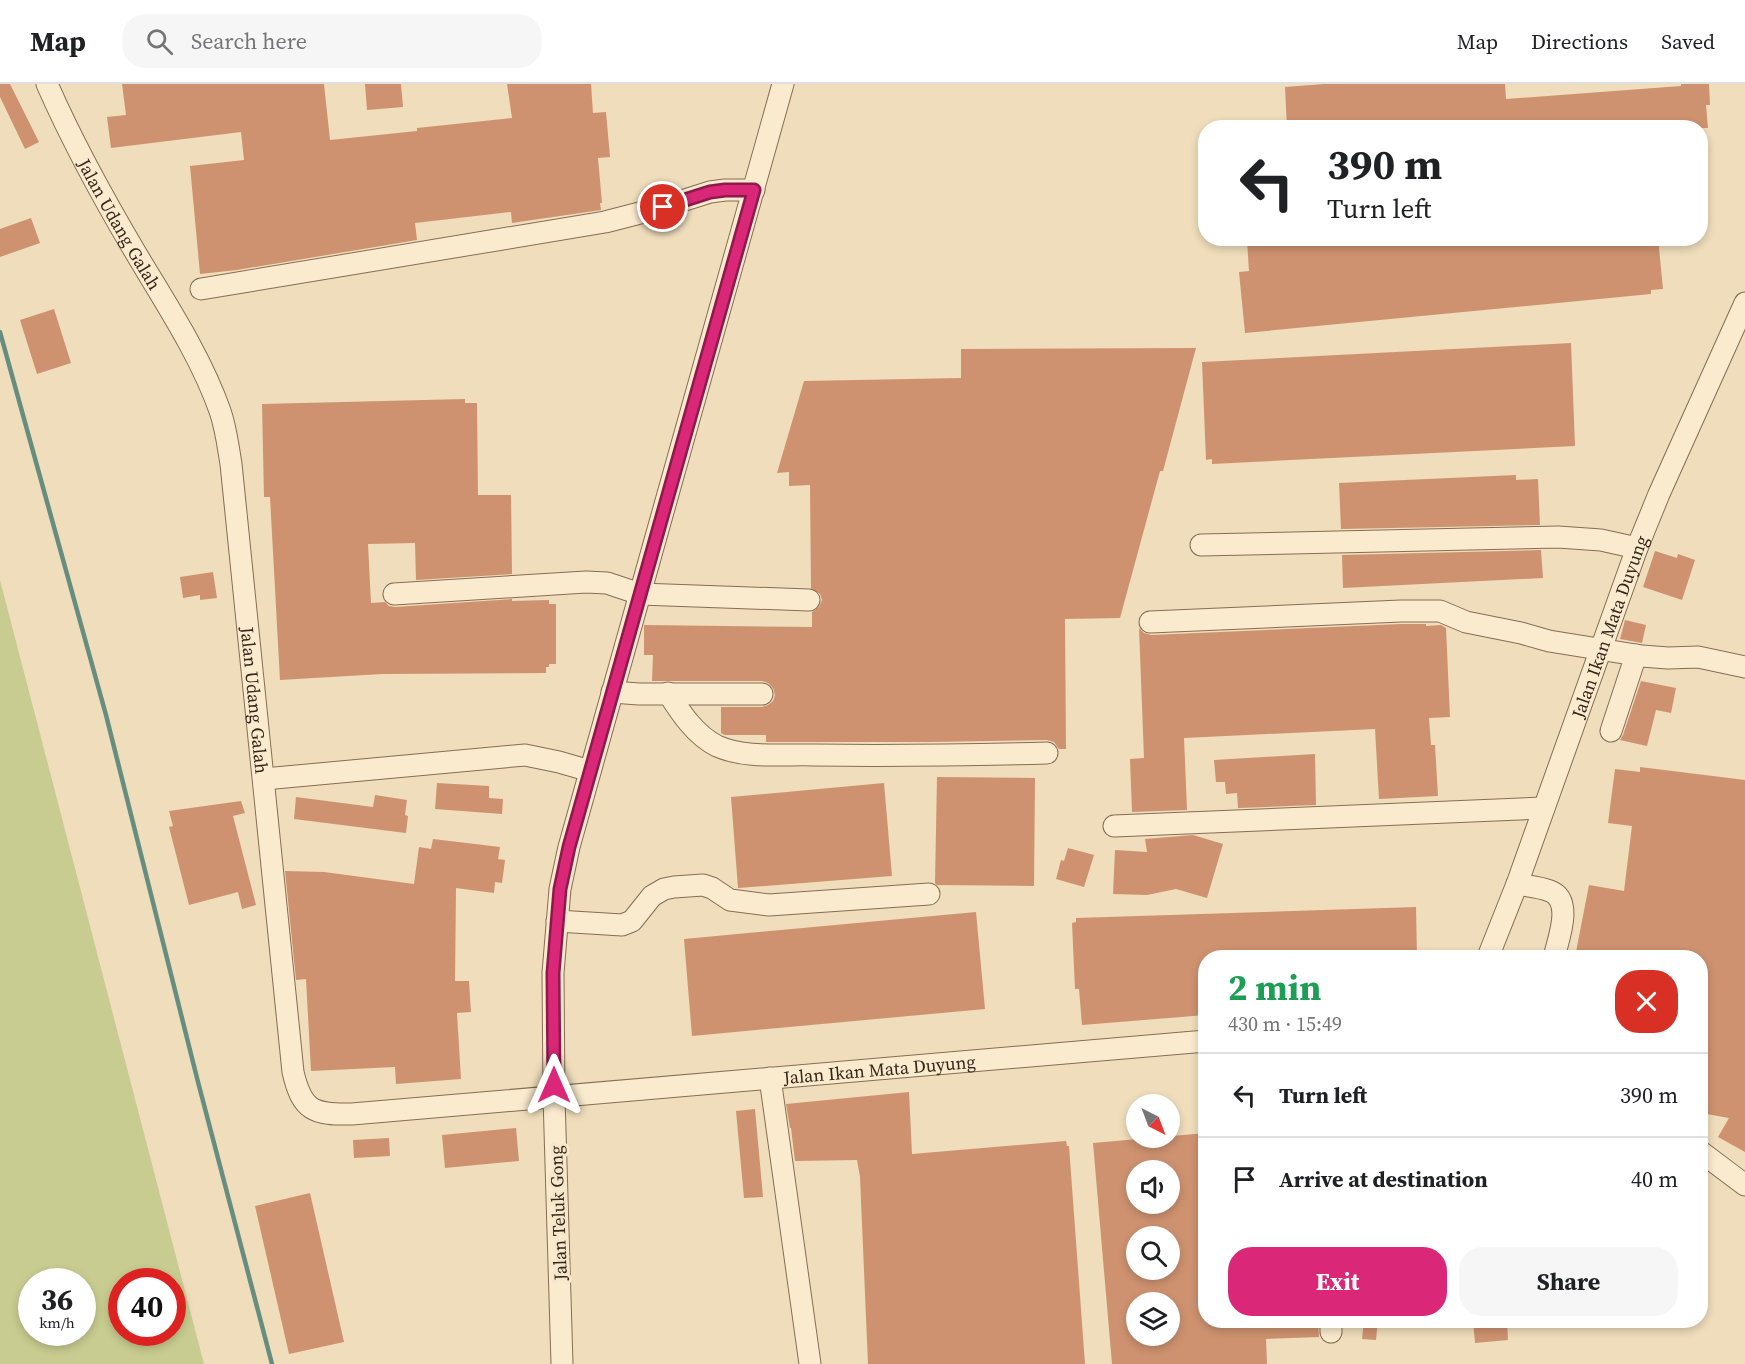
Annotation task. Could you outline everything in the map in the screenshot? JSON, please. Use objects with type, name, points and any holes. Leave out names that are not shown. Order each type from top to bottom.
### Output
[{"type":"street","name":"Jalan Udang Galah","points":[[47,84],[86,167],[194,354],[220,412],[231,464],[293,1072],[303,1100],[316,1110],[331,1114],[352,1114],[554,1097]]},
{"type":"street","name":"Jalan Teluk Gong","points":[[562,1364],[554,1097],[553,973],[560,889],[590,771],[783,84]]},
{"type":"street","points":[[201,288],[605,222],[710,192],[754,190]]},
{"type":"street","name":"Jalan Ikan Mata Duyung","points":[[1491,950],[1517,884],[1637,548],[1745,303]]},
{"type":"street","points":[[1201,545],[1558,537],[1601,540],[1637,548]]},
{"type":"street","points":[[394,594],[586,582],[607,583],[640,594],[809,600]]},
{"type":"street","points":[[1150,622],[1440,611],[1466,622],[1549,641],[1636,655],[1668,658],[1698,657],[1745,667]]},
{"type":"street","points":[[1611,731],[1636,655]]},
{"type":"street","points":[[612,692],[762,694]]},
{"type":"street","points":[[668,693],[681,714],[702,736],[716,745],[742,753],[891,756],[1047,753]]},
{"type":"street","points":[[264,779],[525,755],[590,771]]},
{"type":"street","points":[[1114,826],[1544,808]]},
{"type":"street","points":[[1517,884],[1550,891],[1561,902],[1563,919],[1556,950]]},
{"type":"street","points":[[557,921],[622,925],[640,913],[652,896],[664,889],[674,887],[704,885],[730,900],[769,905],[929,894]]},
{"type":"street","name":"Jalan Ikan Mata Duyung","points":[[554,1097],[1198,1042]]},
{"type":"street","points":[[770,1078],[810,1364]]},
{"type":"street","points":[[1708,1157],[1745,1185]]},
{"type":"green space","points":[[0,580],[179,1268],[108,1268],[108,1346],[186,1346],[186,1295],[204,1364],[0,1364]]},
{"type":"building","points":[[0,84],[10,84],[39,142],[25,149],[0,97]]},
{"type":"building","points":[[122,84],[324,84],[330,140],[512,118],[507,84],[591,84],[593,113],[606,112],[610,157],[598,158],[601,210],[512,223],[511,212],[415,223],[417,240],[200,274],[190,166],[244,160],[241,132],[111,148],[107,117],[126,115]]},
{"type":"building","points":[[365,84],[401,84],[403,107],[367,110]]},
{"type":"building","points":[[1324,84],[1505,84],[1506,99],[1681,86],[1681,84],[1709,84],[1710,105],[1706,105],[1707,120],[1287,120],[1285,87]]},
{"type":"building","points":[[31,218],[40,243],[0,257],[0,229]]},
{"type":"building","points":[[1247,246],[1659,246],[1663,289],[1651,290],[1651,294],[1245,333],[1239,272],[1249,271]]},
{"type":"building","points":[[54,309],[71,363],[37,374],[20,320]]},
{"type":"building","points":[[1571,343],[1575,446],[1212,464],[1212,459],[1206,460],[1202,362]]},
{"type":"building","points":[[1196,348],[1120,618],[1065,619],[1066,749],[1059,749],[1054,742],[1047,740],[766,742],[766,735],[725,735],[721,733],[721,707],[768,705],[773,701],[775,695],[768,683],[762,681],[652,681],[653,655],[644,655],[644,625],[812,627],[812,612],[819,607],[822,600],[820,594],[811,588],[810,485],[789,486],[789,472],[777,473],[804,381],[961,378],[961,349]]},
{"type":"building","points":[[465,399],[465,403],[477,403],[478,495],[511,495],[512,574],[416,580],[415,543],[368,544],[371,603],[385,602],[395,607],[512,599],[512,601],[549,600],[549,604],[556,604],[556,664],[549,664],[549,667],[546,667],[546,673],[382,674],[280,680],[270,497],[264,497],[262,404]]},
{"type":"building","points":[[1516,475],[1516,480],[1538,479],[1540,525],[1341,529],[1339,483]]},
{"type":"building","points":[[1541,550],[1543,578],[1343,588],[1342,555]]},
{"type":"building","points":[[1655,551],[1677,558],[1678,554],[1695,560],[1682,600],[1643,587]]},
{"type":"building","points":[[213,572],[217,598],[200,600],[200,595],[183,598],[180,577]]},
{"type":"building","points":[[1625,620],[1646,625],[1642,643],[1620,639]]},
{"type":"building","points":[[1401,624],[1441,625],[1446,628],[1450,717],[1429,718],[1431,745],[1435,745],[1438,796],[1379,799],[1375,729],[1184,738],[1187,810],[1132,812],[1130,759],[1144,758],[1139,628],[1151,635]]},
{"type":"building","points":[[1641,681],[1676,688],[1671,713],[1656,710],[1647,746],[1620,740]]},
{"type":"building","points":[[1315,754],[1316,805],[1238,808],[1237,793],[1226,794],[1225,782],[1216,782],[1214,760]]},
{"type":"building","points":[[1640,767],[1745,780],[1745,1152],[1718,1137],[1729,1118],[1708,1114],[1708,950],[1576,950],[1589,885],[1624,891],[1632,826],[1608,823],[1615,769],[1640,772]]},
{"type":"building","points":[[937,777],[1035,778],[1034,886],[937,885],[935,883]]},
{"type":"building","points":[[437,783],[489,786],[489,798],[503,799],[502,814],[435,809]]},
{"type":"building","points":[[884,783],[892,876],[738,888],[731,797]]},
{"type":"building","points":[[375,795],[407,800],[406,833],[294,819],[296,797],[373,807]]},
{"type":"building","points":[[241,801],[245,813],[233,816],[256,905],[242,909],[238,892],[189,905],[169,827],[173,826],[169,811]]},
{"type":"building","points":[[1193,835],[1223,844],[1207,898],[1176,889],[1147,895],[1113,894],[1115,850],[1147,852],[1145,839]]},
{"type":"building","points":[[433,839],[500,847],[498,859],[505,860],[502,883],[495,882],[494,893],[456,888],[455,981],[469,981],[471,1012],[457,1013],[461,1079],[396,1084],[395,1067],[311,1071],[306,979],[296,980],[285,871],[324,872],[414,884],[419,847],[431,849]]},
{"type":"building","points":[[1068,848],[1094,855],[1084,887],[1056,879],[1061,860],[1064,861]]},
{"type":"building","points":[[1416,907],[1417,950],[1198,950],[1198,1016],[1082,1025],[1079,989],[1075,989],[1072,923],[1076,922],[1076,918]]},
{"type":"building","points":[[976,912],[985,1009],[692,1036],[684,939]]},
{"type":"building","points":[[909,1092],[912,1154],[1066,1141],[1069,1146],[1085,1364],[868,1364],[860,1177],[857,1160],[795,1161],[786,1104]]},
{"type":"building","points":[[755,1109],[763,1197],[744,1198],[736,1111]]},
{"type":"building","points":[[516,1128],[519,1161],[445,1168],[442,1135]]},
{"type":"building","points":[[1198,1134],[1198,1328],[1318,1328],[1319,1337],[1266,1339],[1267,1364],[1112,1364],[1093,1143],[1126,1140],[1126,1148],[1180,1148],[1180,1135]]},
{"type":"building","points":[[389,1138],[390,1156],[354,1158],[353,1140]]},
{"type":"building","points":[[310,1193],[344,1342],[289,1354],[255,1206]]},
{"type":"building","points":[[1363,1328],[1377,1328],[1376,1340],[1362,1339]]},
{"type":"building","points":[[1474,1328],[1507,1328],[1508,1340],[1475,1343]]},
{"type":"waterway","points":[[0,332],[106,715],[198,1082],[272,1364]]},
{"type":"route","points":[[554,1085],[553,973],[560,889],[569,847],[754,190],[710,192],[663,207]]}]
